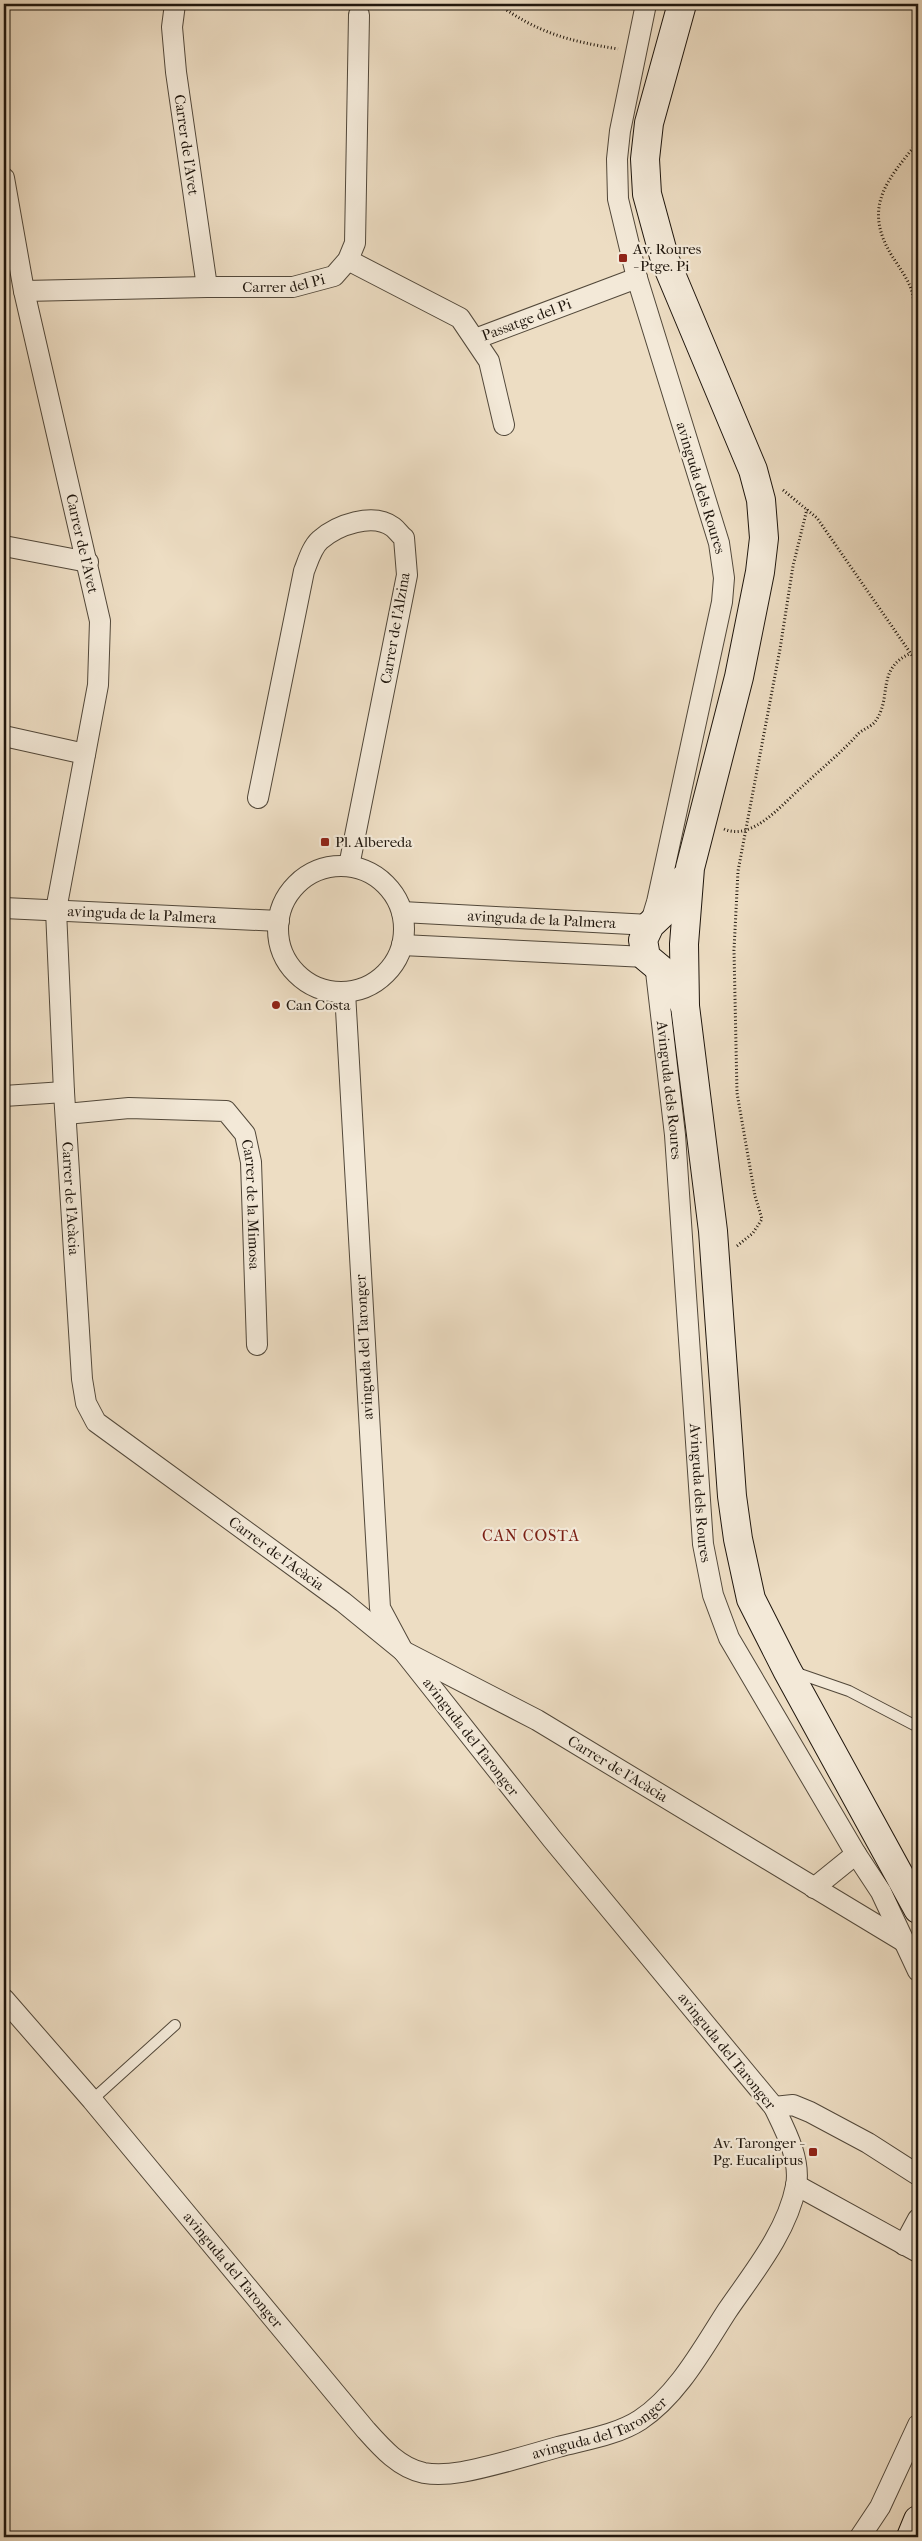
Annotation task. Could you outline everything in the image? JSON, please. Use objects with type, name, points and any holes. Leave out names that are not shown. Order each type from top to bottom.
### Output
[{"type":"street","name":"Carrer de l'Avet","points":[[176,4],[172,28],[176,72],[207,287]]},
{"type":"street","points":[[636,52],[646,4]]},
{"type":"street","points":[[682,4],[649,123],[645,159],[647,194],[665,260],[754,470],[761,500],[764,538],[760,572],[739,677],[690,868],[684,944],[685,1006],[706,1157],[732,1496],[738,1539],[751,1600],[787,1670],[918,1909]]},
{"type":"street","name":"Carrer del Pi","points":[[24,291],[292,287],[334,276],[348,260],[355,243],[359,15]]},
{"type":"street","name":"avinguda dels Roures","points":[[636,52],[617,159],[618,199],[637,278],[720,543],[724,578],[722,602],[650,925]]},
{"type":"street","name":"Carrer de l'Avet","points":[[4,178],[24,291],[88,562],[100,621],[101,651],[98,685],[56,910]]},
{"type":"street","name":"Passatge del Pi","points":[[348,260],[460,318],[475,339],[637,278]]},
{"type":"street","points":[[475,339],[489,361],[504,425]]},
{"type":"street","name":"Carrer de l'Alzina","points":[[258,798],[304,571],[311,555],[319,541],[347,525],[376,520],[392,526],[404,538],[407,575],[349,866]]},
{"type":"street","points":[[4,546],[88,562]]},
{"type":"street","points":[[4,736],[85,754]]},
{"type":"street","points":[[349,866],[370,873],[384,883],[395,897],[402,912],[404,932],[402,945],[392,966],[380,979],[366,987],[345,992],[330,991],[312,985],[297,974],[285,958],[279,940],[279,921],[285,902],[296,885],[313,873],[330,867],[349,866]]},
{"type":"street","points":[[685,1006],[664,972],[650,960],[643,940],[650,925],[668,908],[690,868]]},
{"type":"street","name":"avinguda de la Palmera","points":[[4,908],[279,921]]},
{"type":"street","name":"Carrer de l'Acàcia","points":[[56,910],[64,1092],[82,1379],[86,1403],[96,1422],[335,1596],[403,1651],[536,1720],[903,1941]]},
{"type":"street","name":"avinguda de la Palmera","points":[[402,912],[650,925]]},
{"type":"street","points":[[650,925],[684,944]]},
{"type":"street","points":[[650,960],[684,944]]},
{"type":"street","name":"avinguda de la Palmera","points":[[402,945],[650,960]]},
{"type":"street","name":"Avinguda dels Roures","points":[[650,960],[676,1145],[706,1571],[728,1638],[856,1854],[881,1892],[895,1917],[903,1941],[918,1971]]},
{"type":"street","name":"avinguda del Taronger","points":[[4,1999],[92,2100],[387,2454],[403,2465],[423,2473],[462,2472],[603,2435],[639,2421],[653,2410],[691,2365],[758,2266],[780,2229],[796,2185],[796,2168],[793,2152],[774,2107],[552,1840],[403,1651],[380,1608],[345,992]]},
{"type":"street","points":[[4,1096],[64,1092]]},
{"type":"street","name":"Carrer de la Mimosa","points":[[66,1114],[139,1108],[226,1111],[245,1134],[251,1162],[257,1345]]},
{"type":"street","points":[[814,1888],[856,1854]]},
{"type":"street","points":[[774,2107],[793,2106],[810,2112],[868,2143],[918,2175]]},
{"type":"street","points":[[796,2185],[911,2248],[918,2219]]},
{"type":"street","points":[[860,2537],[880,2507],[918,2425]]},
{"type":"street","points":[[911,2537],[918,2520]]},
{"type":"lane","points":[[787,1670],[849,1691],[918,1727]]},
{"type":"lane","points":[[92,2100],[174,2025]]},
{"type":"path","points":[[498,4],[537,29],[568,39],[636,52]]},
{"type":"path","points":[[918,142],[886,183],[880,196],[878,225],[883,242],[913,292],[917,318],[913,358],[918,390]]},
{"type":"path","points":[[754,470],[787,492],[817,518],[918,664]]},
{"type":"path","points":[[714,1252],[738,1246],[753,1234],[762,1219],[754,1196],[737,1093],[734,950],[738,871],[793,566],[806,509]]},
{"type":"path","points":[[702,820],[731,832],[744,831],[777,812],[858,734],[873,724],[882,705],[885,686],[892,666],[898,659],[911,653]]},
{"type":"place","name":"Av. Roures - Ptge. Pi","points":[[623,258]]},
{"type":"place","name":"Pl. Albereda","points":[[325,842]]},
{"type":"place","name":"Can Costa","points":[[276,1005]]},
{"type":"place","name":"Av. Taronger - Pg. Eucaliptus","points":[[813,2152]]},
{"type":"district","name":"CAN COSTA","points":[[531,1535]]}]
